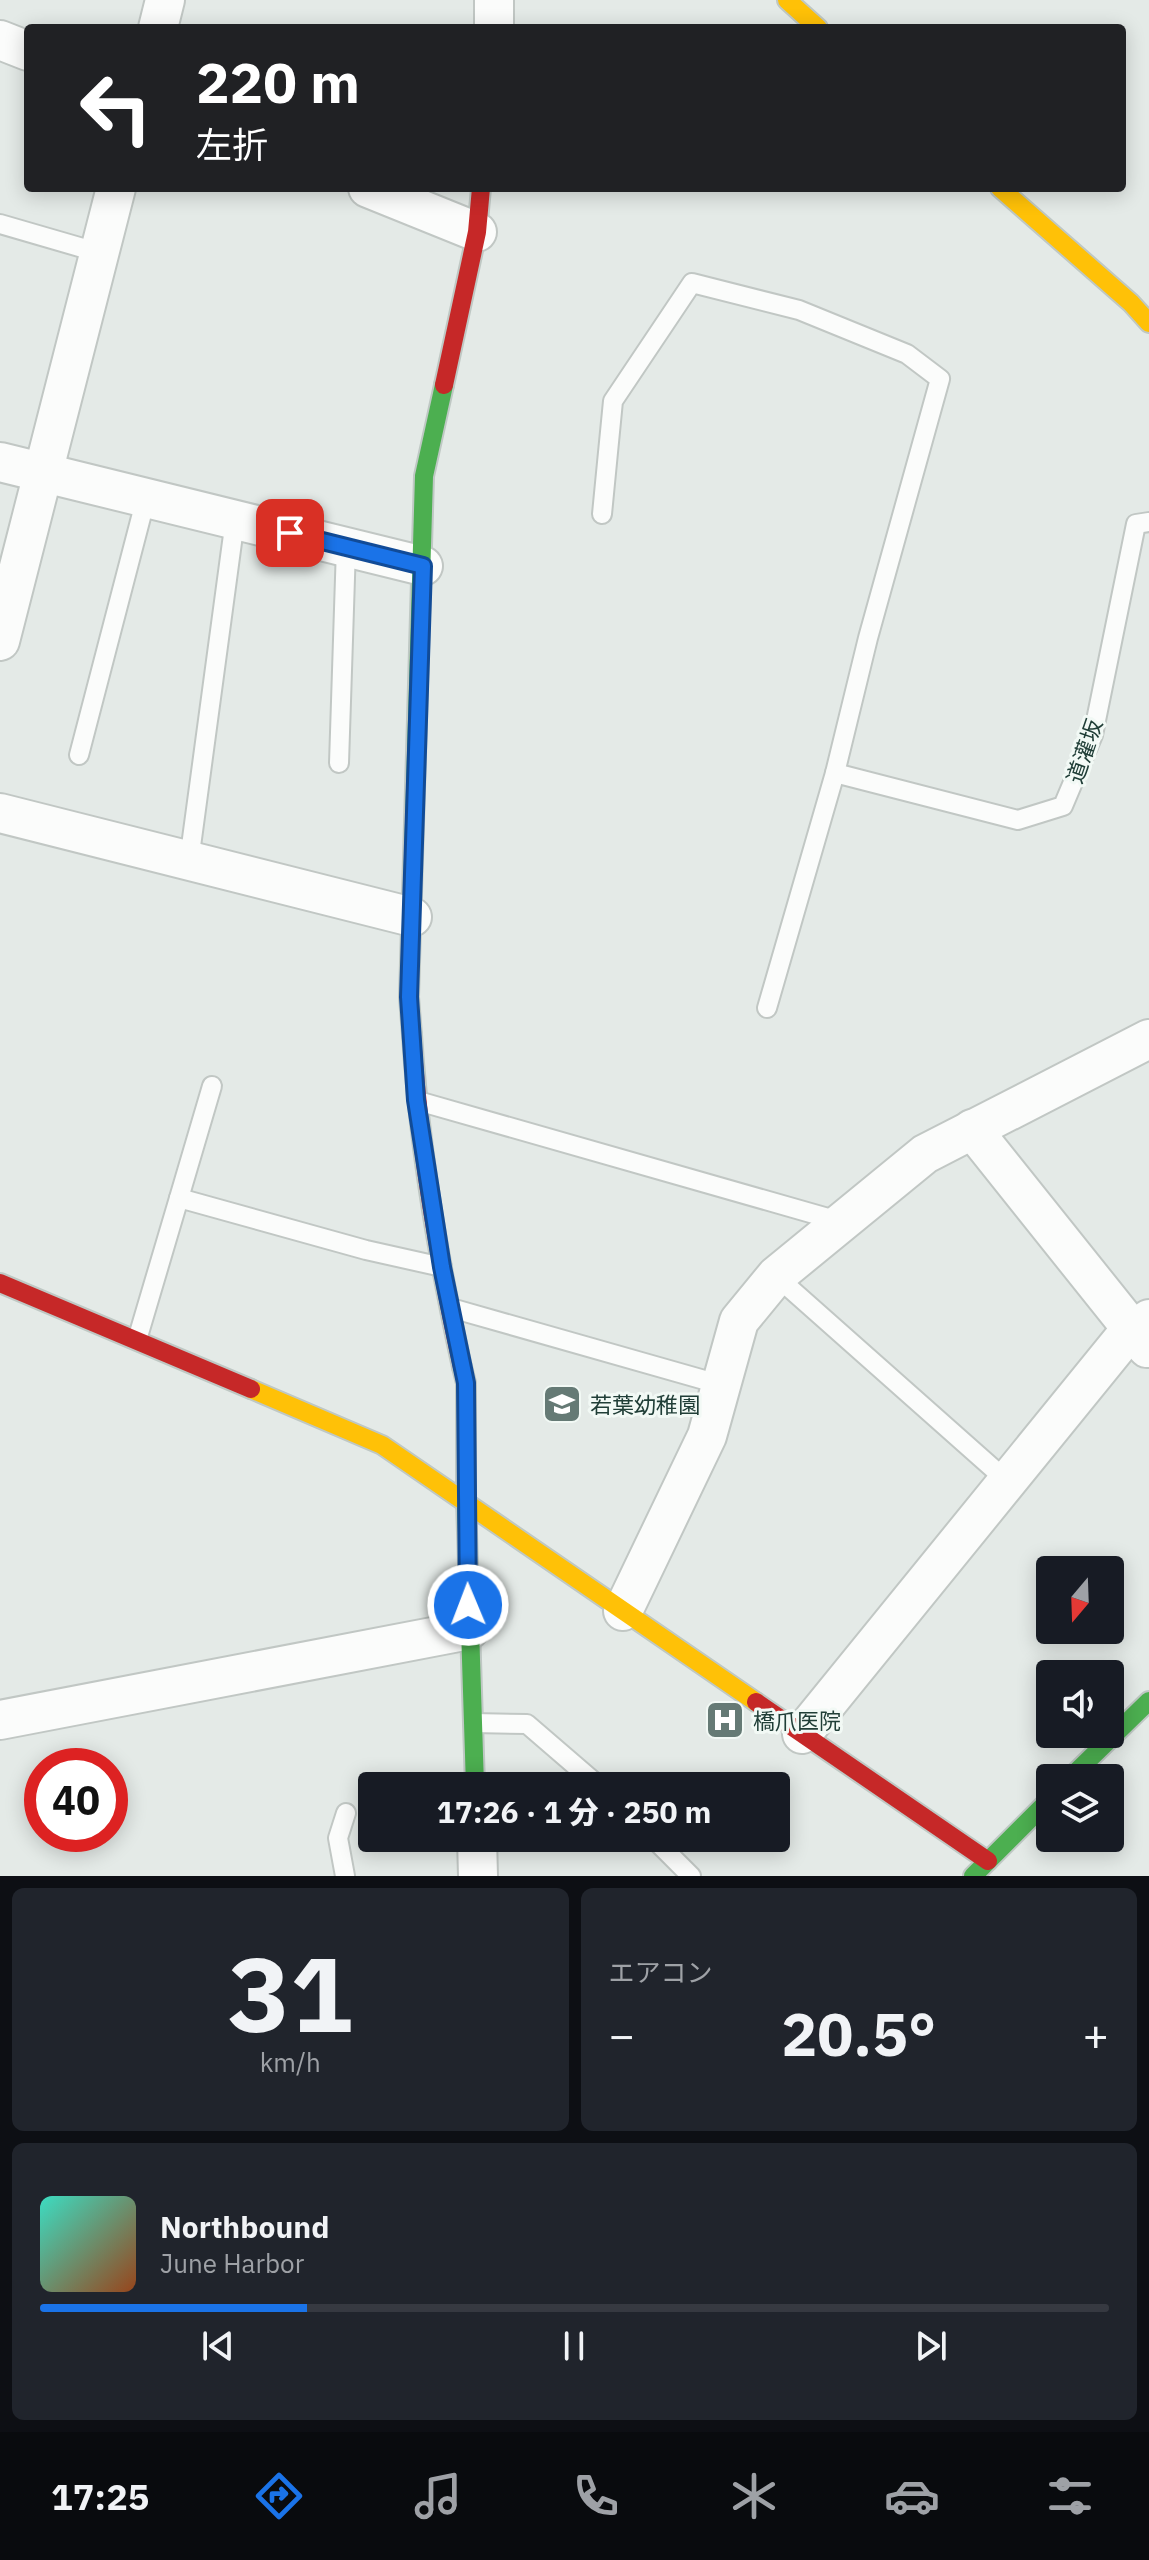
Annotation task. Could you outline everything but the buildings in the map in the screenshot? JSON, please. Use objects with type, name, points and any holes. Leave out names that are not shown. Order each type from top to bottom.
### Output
[{"type":"street","points":[[159,24],[165,0]]},
{"type":"street","points":[[494,0],[494,24]]},
{"type":"street","points":[[787,0],[814,24]]},
{"type":"street","points":[[0,40],[24,49]]},
{"type":"street","points":[[0,641],[115,192]]},
{"type":"street","points":[[378,192],[477,232]]},
{"type":"street","points":[[475,1772],[466,1501],[466,1383],[449,1307],[416,1100],[409,997],[424,476],[477,232],[481,192]]},
{"type":"street","points":[[1005,192],[1131,303],[1149,323]]},
{"type":"street","points":[[0,462],[423,566]]},
{"type":"street","points":[[0,813],[412,917]]},
{"type":"street","points":[[623,1611],[707,1436],[739,1321],[776,1276],[925,1154],[1149,1039]]},
{"type":"street","points":[[802,1734],[1006,1480],[1143,1333],[972,1129]]},
{"type":"street","points":[[0,1283],[382,1445],[988,1861]]},
{"type":"street","points":[[0,1720],[469,1630]]},
{"type":"street","points":[[1084,1764],[1149,1701]]},
{"type":"street","points":[[973,1876],[1036,1813]]},
{"type":"street","points":[[477,1852],[478,1876]]},
{"type":"lane","points":[[0,224],[100,253]]},
{"type":"lane","points":[[602,514],[613,401],[692,283],[799,310],[907,354],[940,379],[868,638],[835,773],[767,1008]]},
{"type":"lane","points":[[79,755],[146,498]]},
{"type":"lane","points":[[189,861],[235,520]]},
{"type":"lane","name":"道灌坂","points":[[835,773],[1018,820],[1063,806],[1093,735],[1136,524],[1149,522]]},
{"type":"lane","points":[[339,763],[346,547]]},
{"type":"lane","points":[[137,1340],[212,1086]]},
{"type":"lane","points":[[416,1100],[842,1222]]},
{"type":"lane","points":[[179,1198],[366,1250],[442,1267]]},
{"type":"lane","points":[[776,1276],[1006,1480]]},
{"type":"lane","points":[[449,1307],[722,1385]]},
{"type":"lane","points":[[473,1723],[527,1724],[583,1772]]},
{"type":"lane","points":[[345,1876],[338,1838],[346,1813]]},
{"type":"lane","points":[[667,1852],[691,1876]]},
{"type":"traffic: fast","points":[[412,1035],[409,997],[424,476],[444,385]]},
{"type":"traffic: fast","points":[[462,1367],[466,1383],[466,1501],[475,1772]]},
{"type":"traffic: fast","points":[[1084,1764],[1149,1701]]},
{"type":"traffic: fast","points":[[973,1876],[1036,1813]]},
{"type":"traffic: slow","points":[[787,0],[814,24]]},
{"type":"traffic: slow","points":[[1005,192],[1131,303],[1149,323]]},
{"type":"traffic: slow","points":[[251,1389],[382,1445],[756,1702]]},
{"type":"traffic: jam","points":[[444,385],[477,232],[481,192]]},
{"type":"traffic: jam","points":[[412,1035],[419,1118],[431,1202],[462,1367]]},
{"type":"traffic: jam","points":[[0,1283],[251,1389]]},
{"type":"traffic: jam","points":[[756,1702],[988,1861]]},
{"type":"place","name":"若葉幼稚園","points":[[562,1404]]},
{"type":"place","name":"橋爪医院","points":[[725,1720]]},
{"type":"route","points":[[290,533],[423,566],[409,997],[416,1100],[449,1307],[466,1383],[468,1605]]}]
